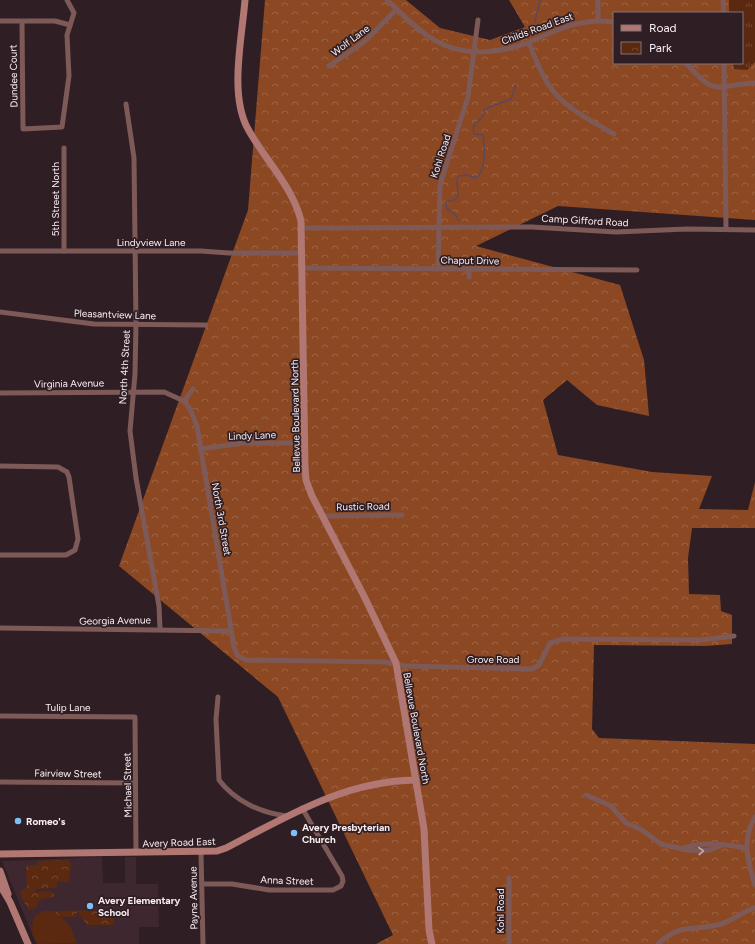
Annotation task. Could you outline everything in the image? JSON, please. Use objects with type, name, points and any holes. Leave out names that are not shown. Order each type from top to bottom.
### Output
[{"type":"main road","name":"Bellevue Boulevard North","points":[[245,0],[238,79],[241,110],[248,129],[293,199],[299,214],[302,228],[304,443],[306,480],[312,496],[396,663],[424,829],[428,930],[432,944]]},
{"type":"main road","name":"Avery Road East","points":[[0,854],[201,852],[226,848],[302,808],[331,796],[373,784],[416,780]]},
{"type":"main road","points":[[0,871],[10,902],[28,944]]},
{"type":"main road","points":[[0,885],[10,902]]},
{"type":"street","points":[[0,21],[55,21],[70,25],[74,13],[68,0]]},
{"type":"street","name":"Childs Road East","points":[[387,0],[428,36],[450,46],[475,52],[502,51],[529,43],[568,25],[598,20],[613,22]]},
{"type":"street","points":[[598,0],[598,20]]},
{"type":"street","points":[[722,0],[724,12]]},
{"type":"street","name":"Wolf Lane","points":[[329,66],[364,42],[397,9]]},
{"type":"street","name":"Kohl Road","points":[[438,269],[438,195],[442,175],[467,103],[475,52],[478,20]]},
{"type":"street","name":"Dundee Court","points":[[22,22],[23,129],[62,127],[68,76],[67,35],[70,25]]},
{"type":"street","points":[[529,43],[543,76],[556,94],[576,111],[614,134]]},
{"type":"street","points":[[687,64],[704,82],[710,85],[724,88],[755,83]]},
{"type":"street","points":[[724,64],[726,229]]},
{"type":"street","name":"North 4th Street","points":[[126,104],[134,158],[136,323],[130,431],[136,478],[159,606],[160,629]]},
{"type":"street","name":"5th Street North","points":[[64,148],[64,251]]},
{"type":"street","name":"Camp Gifford Road","points":[[302,228],[532,227],[616,232],[726,229],[755,230]]},
{"type":"street","name":"Lindyview Lane","points":[[0,251],[303,253]]},
{"type":"street","name":"Chaput Drive","points":[[303,268],[637,270]]},
{"type":"street","points":[[469,270],[469,277]]},
{"type":"street","name":"Pleasantview Lane","points":[[0,312],[94,324],[206,324]]},
{"type":"street","points":[[184,401],[193,389]]},
{"type":"street","name":"Virginia Avenue","points":[[0,393],[164,392],[184,401]]},
{"type":"street","name":"North 3rd Street","points":[[184,401],[194,417],[231,631],[235,652],[238,656]]},
{"type":"street","name":"Lindy Lane","points":[[200,449],[243,443],[304,443]]},
{"type":"street","points":[[0,466],[58,467],[67,472],[70,482],[78,539],[72,553],[56,556],[0,555]]},
{"type":"street","name":"Rustic Road","points":[[323,516],[402,515]]},
{"type":"street","name":"Georgia Avenue","points":[[0,628],[231,631]]},
{"type":"street","name":"Grove Road","points":[[238,656],[246,660],[385,662],[405,666],[532,669],[539,665],[550,643],[562,639],[701,640],[734,636]]},
{"type":"street","points":[[218,697],[216,726],[219,780],[229,790],[252,806],[269,814],[286,816]]},
{"type":"street","name":"Tulip Lane","points":[[0,716],[135,717]]},
{"type":"street","name":"Michael Street","points":[[135,717],[136,853]]},
{"type":"street","name":"Fairview Street","points":[[0,782],[136,783]]},
{"type":"street","points":[[586,795],[611,806],[626,823],[642,830],[660,844],[680,849],[706,851],[722,845],[746,848]]},
{"type":"street","name":"Anna Street","points":[[202,884],[232,884],[269,890],[333,890],[341,886],[343,880],[302,808]]},
{"type":"street","points":[[755,817],[750,828],[746,848],[755,886]]},
{"type":"street","name":"Payne Avenue","points":[[201,852],[203,944]]},
{"type":"street","name":"Kohl Road","points":[[509,878],[509,944]]},
{"type":"street","points":[[658,944],[679,930],[723,923],[744,911],[755,908]]},
{"type":"shaded area","name":"Avery Elementary School","points":[[102,857],[103,883],[125,883],[125,857],[136,857],[136,884],[158,884],[159,927],[139,927],[139,944],[36,944],[2,861]]},
{"type":"green space","points":[[265,0],[406,0],[440,28],[490,40],[525,27],[509,0],[729,0],[729,12],[613,12],[613,64],[733,64],[734,69],[747,70],[755,62],[755,220],[558,206],[476,246],[620,285],[644,360],[649,416],[597,405],[567,380],[543,400],[558,455],[652,472],[712,476],[699,509],[748,510],[755,482],[755,528],[692,528],[688,558],[689,594],[720,595],[721,611],[732,615],[732,644],[704,646],[594,645],[592,729],[599,738],[755,744],[755,944],[376,944],[393,935],[278,697],[119,566],[248,210]]},
{"type":"green space","points":[[729,0],[755,0],[755,62],[747,70],[734,69],[733,64],[743,64],[743,12],[729,12]]},
{"type":"green space","points":[[68,860],[71,863],[69,882],[57,882],[57,888],[37,889],[37,886],[35,890],[37,892],[51,891],[54,894],[53,897],[39,900],[37,907],[29,910],[20,895],[21,891],[27,888],[26,865],[37,865],[37,861]]},
{"type":"green space","points":[[110,910],[110,914],[113,914],[114,925],[87,925],[77,911],[76,917],[56,917],[56,911]]},
{"type":"green space","points":[[43,911],[56,911],[56,917],[64,920],[70,926],[76,943],[39,944],[34,938],[32,932],[34,917]]},
{"type":"waterway","points":[[535,22],[540,0]]},
{"type":"waterway","points":[[459,221],[455,214],[447,209],[446,202],[457,199],[458,176],[467,175],[476,178],[482,170],[484,152],[483,135],[474,134],[473,127],[483,116],[485,109],[511,99],[516,85]]},
{"type":"place","name":"Romeo's","points":[[18,821]]},
{"type":"place","name":"Avery Presbyterian Church","points":[[294,833]]},
{"type":"place","name":"Avery Elementary School","points":[[90,906]]}]
